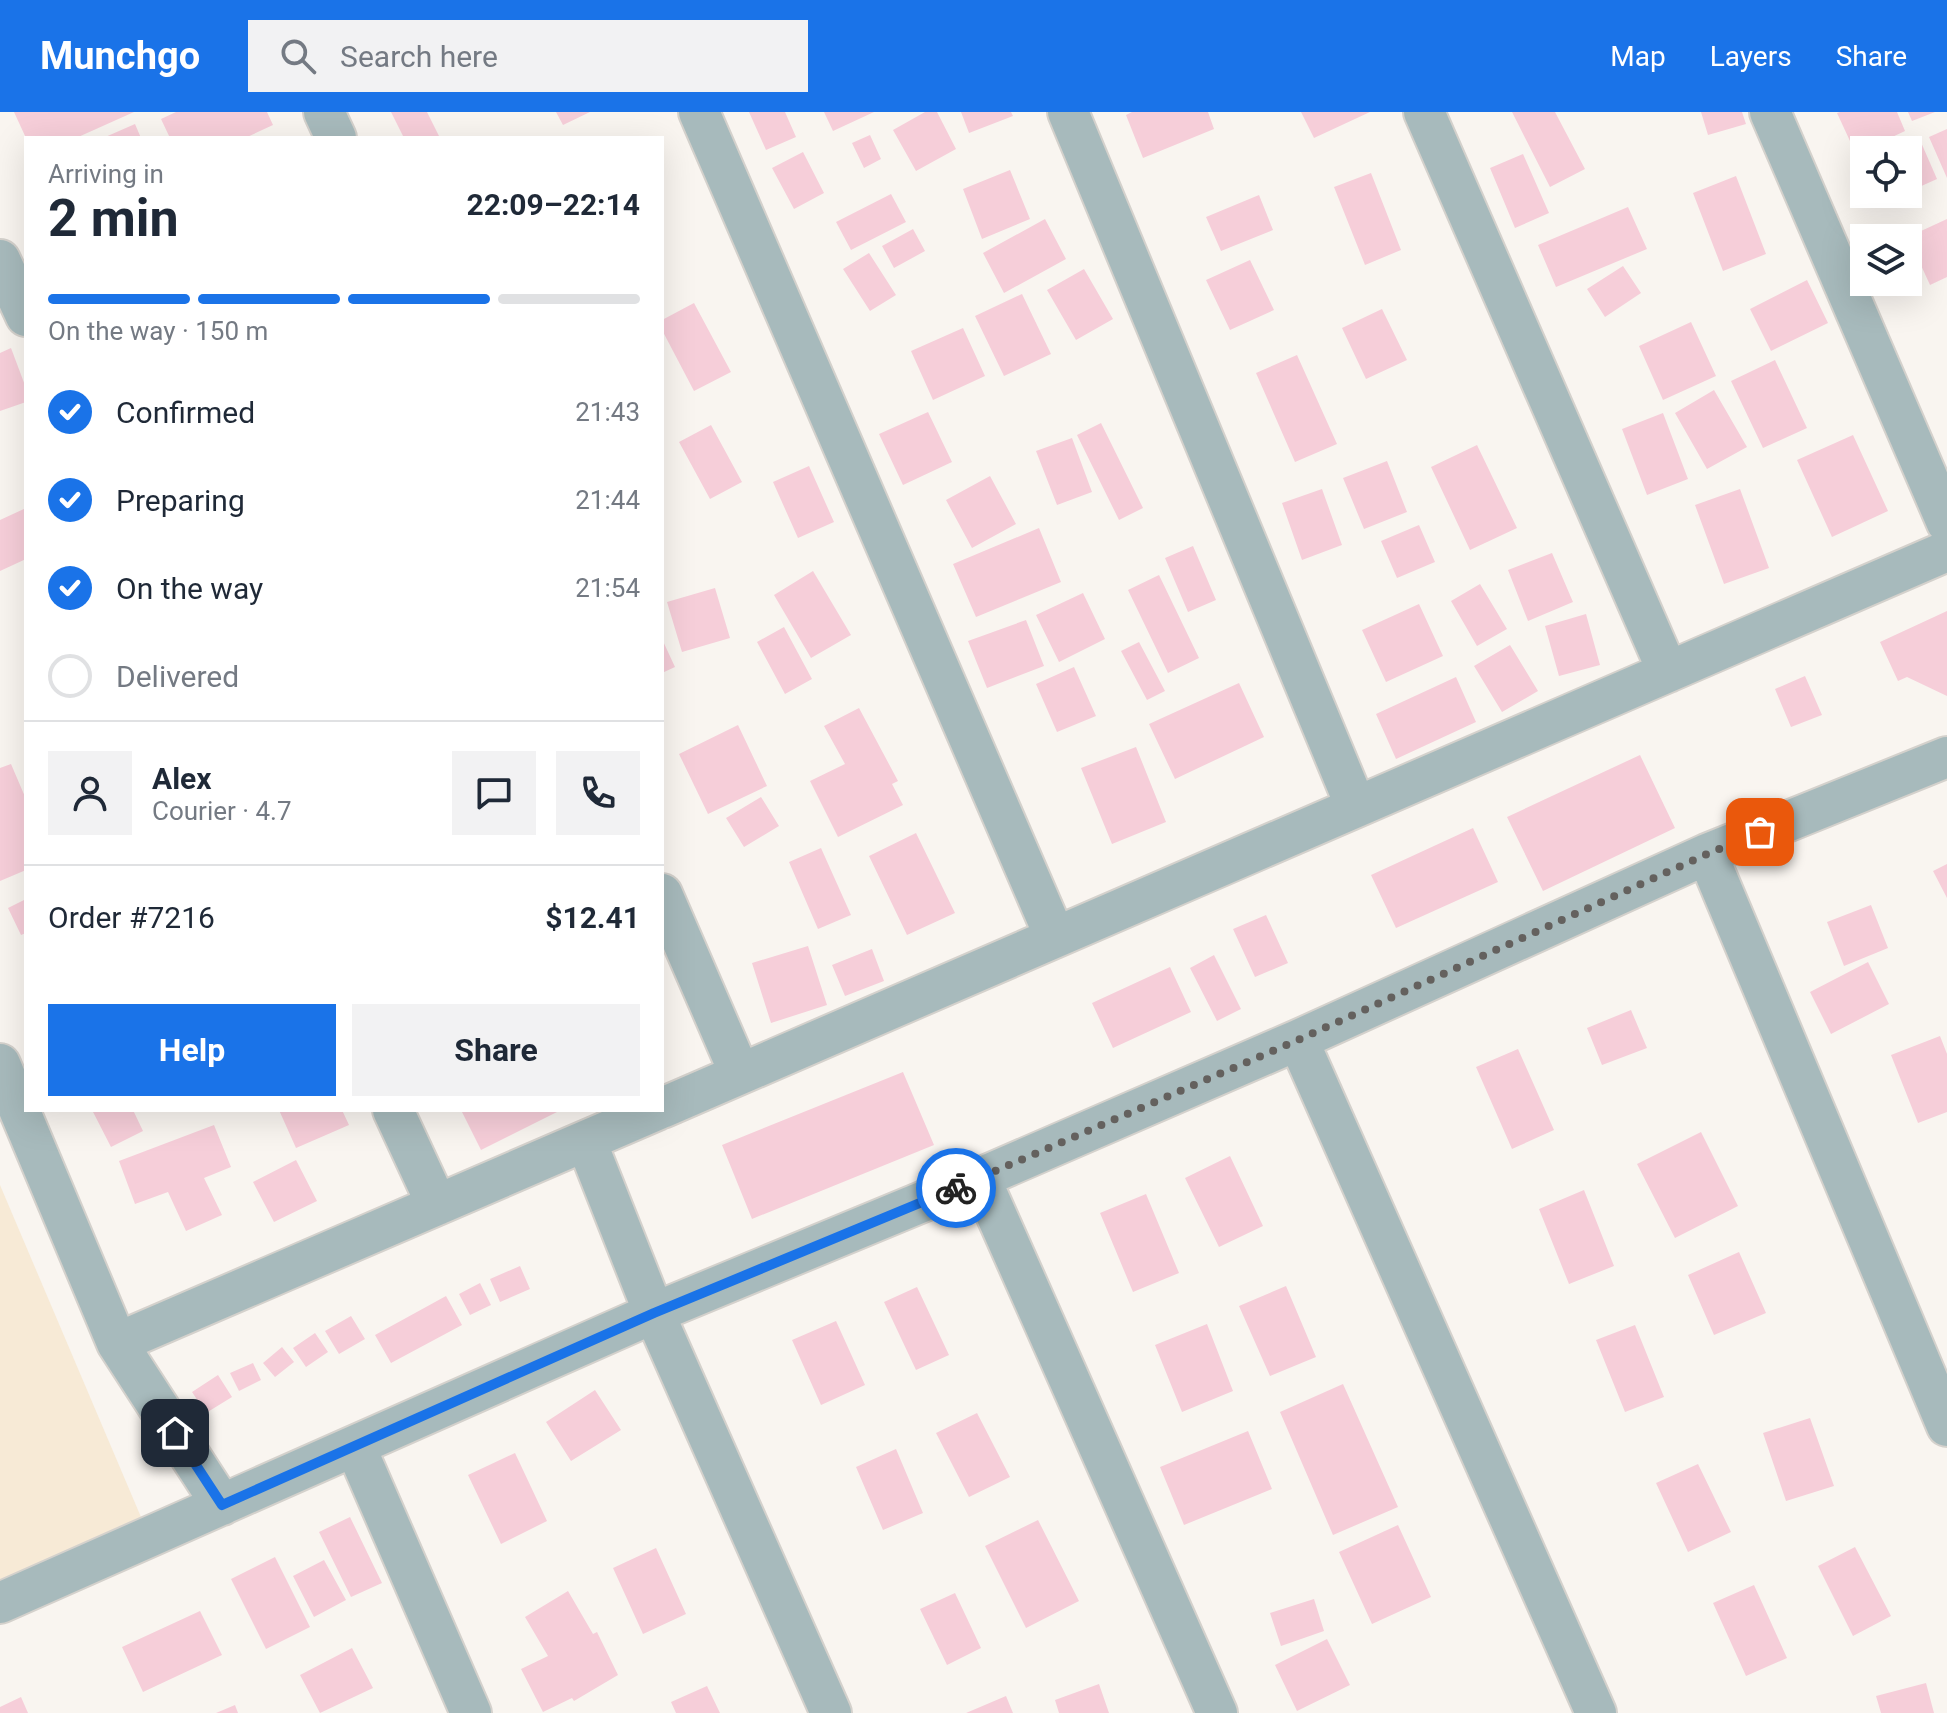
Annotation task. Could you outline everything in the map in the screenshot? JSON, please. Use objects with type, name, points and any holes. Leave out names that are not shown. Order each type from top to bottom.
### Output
[{"type":"street","points":[[324,112],[335,136]]},
{"type":"street","points":[[699,112],[1055,937]]},
{"type":"street","points":[[1068,112],[1356,807]]},
{"type":"street","points":[[1424,112],[1668,672]]},
{"type":"street","points":[[1770,112],[1947,523]]},
{"type":"street","points":[[0,260],[24,312]]},
{"type":"street","points":[[664,1107],[1947,551]]},
{"type":"street","points":[[0,1603],[654,1313],[980,1178],[1298,1040],[1707,854],[1947,757]]},
{"type":"street","points":[[1707,854],[1947,1426]]},
{"type":"street","points":[[664,899],[740,1074]]},
{"type":"street","points":[[1298,1040],[1596,1713]]},
{"type":"street","points":[[0,1064],[117,1343],[222,1505]]},
{"type":"street","points":[[394,1112],[437,1205]]},
{"type":"street","points":[[117,1343],[652,1112]]},
{"type":"street","points":[[586,1141],[654,1313],[831,1713]]},
{"type":"street","points":[[980,1178],[1217,1713]]},
{"type":"street","points":[[355,1446],[471,1713]]},
{"type":"shaded area","points":[[0,1185],[141,1517],[0,1580]]},
{"type":"building","points":[[14,112],[134,112],[80,136],[25,136]]},
{"type":"building","points":[[176,112],[267,112],[273,125],[249,136],[169,136],[161,119]]},
{"type":"building","points":[[391,112],[427,112],[439,136],[403,136]]},
{"type":"building","points":[[556,112],[590,112],[563,125]]},
{"type":"building","points":[[749,112],[785,112],[796,137],[766,150]]},
{"type":"building","points":[[824,112],[874,112],[833,131]]},
{"type":"building","points":[[925,112],[937,112],[956,149],[916,171],[893,130]]},
{"type":"building","points":[[961,112],[1011,112],[1013,116],[969,133]]},
{"type":"building","points":[[1132,112],[1208,112],[1214,129],[1143,158],[1126,115]]},
{"type":"building","points":[[1301,112],[1370,112],[1314,138]]},
{"type":"building","points":[[1512,112],[1555,112],[1585,169],[1550,187]]},
{"type":"building","points":[[1701,112],[1742,112],[1746,124],[1708,135]]},
{"type":"building","points":[[1897,112],[1905,131],[1894,136],[1850,136],[1850,141],[1837,113]]},
{"type":"building","points":[[1908,112],[1935,112],[1912,121]]},
{"type":"building","points":[[135,124],[140,136],[108,136]]},
{"type":"building","points":[[1947,129],[1947,178],[1929,137]]},
{"type":"building","points":[[870,135],[881,159],[864,168],[852,143]]},
{"type":"building","points":[[1922,145],[1937,179],[1922,186]]},
{"type":"building","points":[[803,152],[824,193],[794,209],[772,168]]},
{"type":"building","points":[[1523,154],[1549,213],[1515,228],[1490,168]]},
{"type":"building","points":[[1010,170],[1030,219],[982,239],[963,189]]},
{"type":"building","points":[[1371,173],[1401,250],[1365,265],[1334,187]]},
{"type":"building","points":[[1736,176],[1766,254],[1723,271],[1693,193]]},
{"type":"building","points":[[891,194],[906,222],[851,250],[836,222]]},
{"type":"building","points":[[1259,195],[1273,230],[1221,251],[1206,217]]},
{"type":"building","points":[[1628,207],[1647,249],[1556,287],[1538,245]]},
{"type":"building","points":[[1045,219],[1066,259],[1004,293],[983,253]]},
{"type":"building","points":[[1947,219],[1947,277],[1930,285],[1922,268],[1922,231]]},
{"type":"building","points":[[913,229],[925,251],[894,268],[882,246]]},
{"type":"building","points":[[869,253],[896,295],[870,311],[843,269]]},
{"type":"building","points":[[1250,260],[1274,310],[1230,330],[1206,280]]},
{"type":"building","points":[[1623,266],[1641,293],[1605,317],[1587,289]]},
{"type":"building","points":[[1084,269],[1113,319],[1076,340],[1047,290]]},
{"type":"building","points":[[1807,280],[1828,323],[1771,351],[1750,309]]},
{"type":"building","points":[[1022,294],[1051,354],[1004,376],[975,316]]},
{"type":"building","points":[[694,303],[731,372],[694,391],[664,334],[664,319]]},
{"type":"building","points":[[1382,309],[1407,360],[1366,379],[1342,328]]},
{"type":"building","points":[[1691,322],[1716,376],[1663,400],[1639,346]]},
{"type":"building","points":[[963,328],[985,376],[933,400],[911,351]]},
{"type":"building","points":[[11,348],[24,383],[24,403],[0,411],[0,353]]},
{"type":"building","points":[[1297,355],[1337,444],[1295,462],[1256,373]]},
{"type":"building","points":[[1775,360],[1807,428],[1763,448],[1731,381]]},
{"type":"building","points":[[1714,390],[1747,447],[1707,469],[1675,413]]},
{"type":"building","points":[[928,412],[952,462],[903,485],[879,434]]},
{"type":"building","points":[[1663,413],[1688,479],[1647,495],[1622,429]]},
{"type":"building","points":[[1101,423],[1143,508],[1119,520],[1077,435]]},
{"type":"building","points":[[711,425],[742,482],[710,499],[679,442]]},
{"type":"building","points":[[1853,435],[1888,511],[1832,537],[1797,460]]},
{"type":"building","points":[[1072,438],[1092,492],[1057,505],[1036,451]]},
{"type":"building","points":[[1477,445],[1517,528],[1470,550],[1431,467]]},
{"type":"building","points":[[1387,461],[1407,512],[1364,529],[1343,478]]},
{"type":"building","points":[[809,466],[834,522],[798,538],[773,482]]},
{"type":"building","points":[[990,476],[1016,524],[972,548],[946,500]]},
{"type":"building","points":[[1322,489],[1342,545],[1302,560],[1282,503]]},
{"type":"building","points":[[1740,489],[1769,568],[1724,584],[1695,505]]},
{"type":"building","points":[[24,509],[24,560],[0,571],[0,520]]},
{"type":"building","points":[[1419,525],[1435,562],[1397,578],[1381,541]]},
{"type":"building","points":[[1039,528],[1061,582],[976,617],[953,564]]},
{"type":"building","points":[[1193,546],[1216,600],[1188,612],[1165,558]]},
{"type":"building","points":[[1552,553],[1573,602],[1528,621],[1508,570]]},
{"type":"building","points":[[813,571],[851,635],[811,658],[774,595]]},
{"type":"building","points":[[1159,575],[1199,658],[1168,673],[1128,590]]},
{"type":"building","points":[[1480,584],[1507,629],[1477,646],[1451,601]]},
{"type":"building","points":[[715,588],[730,638],[682,652],[667,602]]},
{"type":"building","points":[[1083,593],[1105,639],[1059,662],[1036,615]]},
{"type":"building","points":[[1419,604],[1443,656],[1386,682],[1362,630]]},
{"type":"building","points":[[1947,611],[1947,696],[1907,677],[1898,681],[1880,642]]},
{"type":"building","points":[[1586,614],[1600,665],[1559,676],[1545,626]]},
{"type":"building","points":[[1026,620],[1044,666],[987,688],[968,641]]},
{"type":"building","points":[[784,627],[812,679],[785,694],[757,642]]},
{"type":"building","points":[[1139,642],[1165,691],[1147,700],[1121,651]]},
{"type":"building","points":[[664,643],[675,667],[664,672]]},
{"type":"building","points":[[1510,645],[1538,691],[1502,712],[1474,666]]},
{"type":"building","points":[[1074,667],[1096,716],[1057,732],[1036,684]]},
{"type":"building","points":[[1805,676],[1822,715],[1791,727],[1775,689]]},
{"type":"building","points":[[1456,677],[1476,722],[1396,759],[1376,714]]},
{"type":"building","points":[[1239,683],[1264,737],[1175,779],[1149,724]]},
{"type":"building","points":[[859,708],[898,781],[892,784],[903,805],[838,837],[810,781],[845,764],[824,726]]},
{"type":"building","points":[[738,725],[767,786],[708,814],[679,754]]},
{"type":"building","points":[[1136,747],[1166,822],[1112,844],[1081,768]]},
{"type":"building","points":[[1640,755],[1675,828],[1543,891],[1507,817]]},
{"type":"building","points":[[11,764],[24,794],[24,871],[0,881],[0,768]]},
{"type":"building","points":[[761,797],[779,826],[744,847],[726,818]]},
{"type":"building","points":[[1473,828],[1498,882],[1396,928],[1371,875]]},
{"type":"building","points":[[916,833],[955,913],[907,935],[869,856]]},
{"type":"building","points":[[821,848],[851,915],[818,929],[789,862]]},
{"type":"building","points":[[1947,864],[1947,898],[1933,871]]},
{"type":"building","points":[[24,900],[24,934],[21,935],[8,908]]},
{"type":"building","points":[[1871,905],[1888,948],[1844,966],[1827,922]]},
{"type":"building","points":[[1266,915],[1288,963],[1255,977],[1233,929]]},
{"type":"building","points":[[808,946],[827,1005],[771,1023],[752,963]]},
{"type":"building","points":[[872,949],[884,981],[845,996],[832,965]]},
{"type":"building","points":[[1214,955],[1241,1009],[1217,1021],[1190,968]]},
{"type":"building","points":[[1868,962],[1889,1004],[1831,1034],[1810,992]]},
{"type":"building","points":[[1170,967],[1191,1012],[1113,1048],[1092,1003]]},
{"type":"building","points":[[1631,1010],[1647,1048],[1602,1065],[1587,1028]]},
{"type":"building","points":[[1940,1036],[1947,1054],[1947,1112],[1918,1123],[1891,1055]]},
{"type":"building","points":[[1518,1049],[1554,1130],[1512,1149],[1476,1067]]},
{"type":"building","points":[[903,1072],[934,1145],[752,1219],[722,1145]]},
{"type":"building","points":[[93,1112],[134,1112],[143,1131],[111,1147]]},
{"type":"building","points":[[280,1112],[343,1112],[349,1125],[296,1148]]},
{"type":"building","points":[[462,1112],[557,1112],[481,1150]]},
{"type":"building","points":[[214,1125],[231,1167],[204,1178],[222,1215],[186,1231],[168,1192],[135,1204],[119,1161]]},
{"type":"building","points":[[1701,1132],[1738,1206],[1675,1238],[1637,1164]]},
{"type":"building","points":[[1230,1156],[1263,1226],[1219,1247],[1185,1178]]},
{"type":"building","points":[[296,1160],[317,1201],[274,1222],[253,1182]]},
{"type":"building","points":[[1584,1190],[1614,1266],[1569,1284],[1539,1209]]},
{"type":"building","points":[[1146,1194],[1179,1273],[1133,1292],[1100,1213]]},
{"type":"building","points":[[1739,1252],[1766,1313],[1714,1335],[1688,1275]]},
{"type":"building","points":[[520,1266],[530,1289],[500,1302],[490,1279]]},
{"type":"building","points":[[480,1283],[491,1305],[470,1315],[459,1294]]},
{"type":"building","points":[[1286,1286],[1316,1357],[1270,1376],[1239,1306]]},
{"type":"building","points":[[917,1287],[949,1355],[916,1370],[884,1302]]},
{"type":"building","points":[[446,1296],[462,1325],[391,1363],[375,1335]]},
{"type":"building","points":[[351,1316],[365,1339],[339,1354],[325,1331]]},
{"type":"building","points":[[836,1321],[865,1385],[821,1405],[792,1340]]},
{"type":"building","points":[[1207,1324],[1233,1391],[1182,1412],[1155,1345]]},
{"type":"building","points":[[1635,1325],[1664,1397],[1625,1412],[1596,1340]]},
{"type":"building","points":[[315,1333],[328,1352],[306,1367],[293,1348]]},
{"type":"building","points":[[282,1347],[294,1362],[275,1377],[263,1363]]},
{"type":"building","points":[[253,1363],[261,1380],[239,1391],[230,1373]]},
{"type":"building","points":[[218,1375],[232,1397],[206,1413],[192,1392]]},
{"type":"building","points":[[1343,1384],[1398,1507],[1333,1535],[1280,1412]]},
{"type":"building","points":[[595,1390],[621,1430],[571,1461],[546,1422]]},
{"type":"building","points":[[977,1413],[1010,1477],[969,1497],[936,1433]]},
{"type":"building","points":[[1810,1418],[1834,1486],[1786,1501],[1763,1433]]},
{"type":"building","points":[[1248,1431],[1272,1489],[1184,1525],[1160,1467]]},
{"type":"building","points":[[896,1449],[923,1513],[883,1530],[856,1467]]},
{"type":"building","points":[[515,1453],[547,1521],[501,1544],[468,1475]]},
{"type":"building","points":[[1698,1464],[1731,1532],[1688,1552],[1656,1483]]},
{"type":"building","points":[[350,1517],[382,1583],[351,1597],[319,1532]]},
{"type":"building","points":[[1038,1520],[1079,1601],[1026,1628],[985,1546]]},
{"type":"building","points":[[1398,1525],[1431,1597],[1372,1624],[1339,1552]]},
{"type":"building","points":[[1855,1547],[1891,1616],[1853,1636],[1818,1566]]},
{"type":"building","points":[[656,1548],[686,1614],[643,1634],[613,1568]]},
{"type":"building","points":[[275,1557],[310,1627],[266,1649],[231,1579]]},
{"type":"building","points":[[324,1560],[346,1600],[314,1617],[293,1576]]},
{"type":"building","points":[[1754,1585],[1787,1658],[1746,1676],[1713,1603]]},
{"type":"building","points":[[568,1591],[593,1634],[597,1632],[618,1675],[574,1701],[572,1698],[543,1712],[521,1669],[548,1656],[525,1617]]},
{"type":"building","points":[[955,1593],[981,1648],[947,1665],[920,1609]]},
{"type":"building","points":[[1314,1599],[1324,1631],[1281,1646],[1270,1613]]},
{"type":"building","points":[[200,1611],[222,1655],[143,1692],[122,1647]]},
{"type":"building","points":[[1327,1639],[1350,1685],[1297,1711],[1275,1665]]},
{"type":"building","points":[[352,1648],[373,1688],[320,1713],[300,1675]]},
{"type":"building","points":[[1926,1683],[1934,1713],[1881,1713],[1876,1696]]},
{"type":"building","points":[[1099,1684],[1109,1713],[1059,1713],[1055,1700]]},
{"type":"building","points":[[707,1686],[720,1713],[676,1713],[671,1702]]},
{"type":"building","points":[[1006,1696],[1013,1713],[966,1713]]},
{"type":"building","points":[[21,1697],[28,1713],[0,1713],[0,1707]]},
{"type":"building","points":[[235,1705],[238,1713],[216,1713]]},
{"type":"way so far","points":[[956,1188],[1298,1040],[1760,832]]},
{"type":"route","points":[[175,1433],[222,1505],[654,1313],[956,1188]]}]
